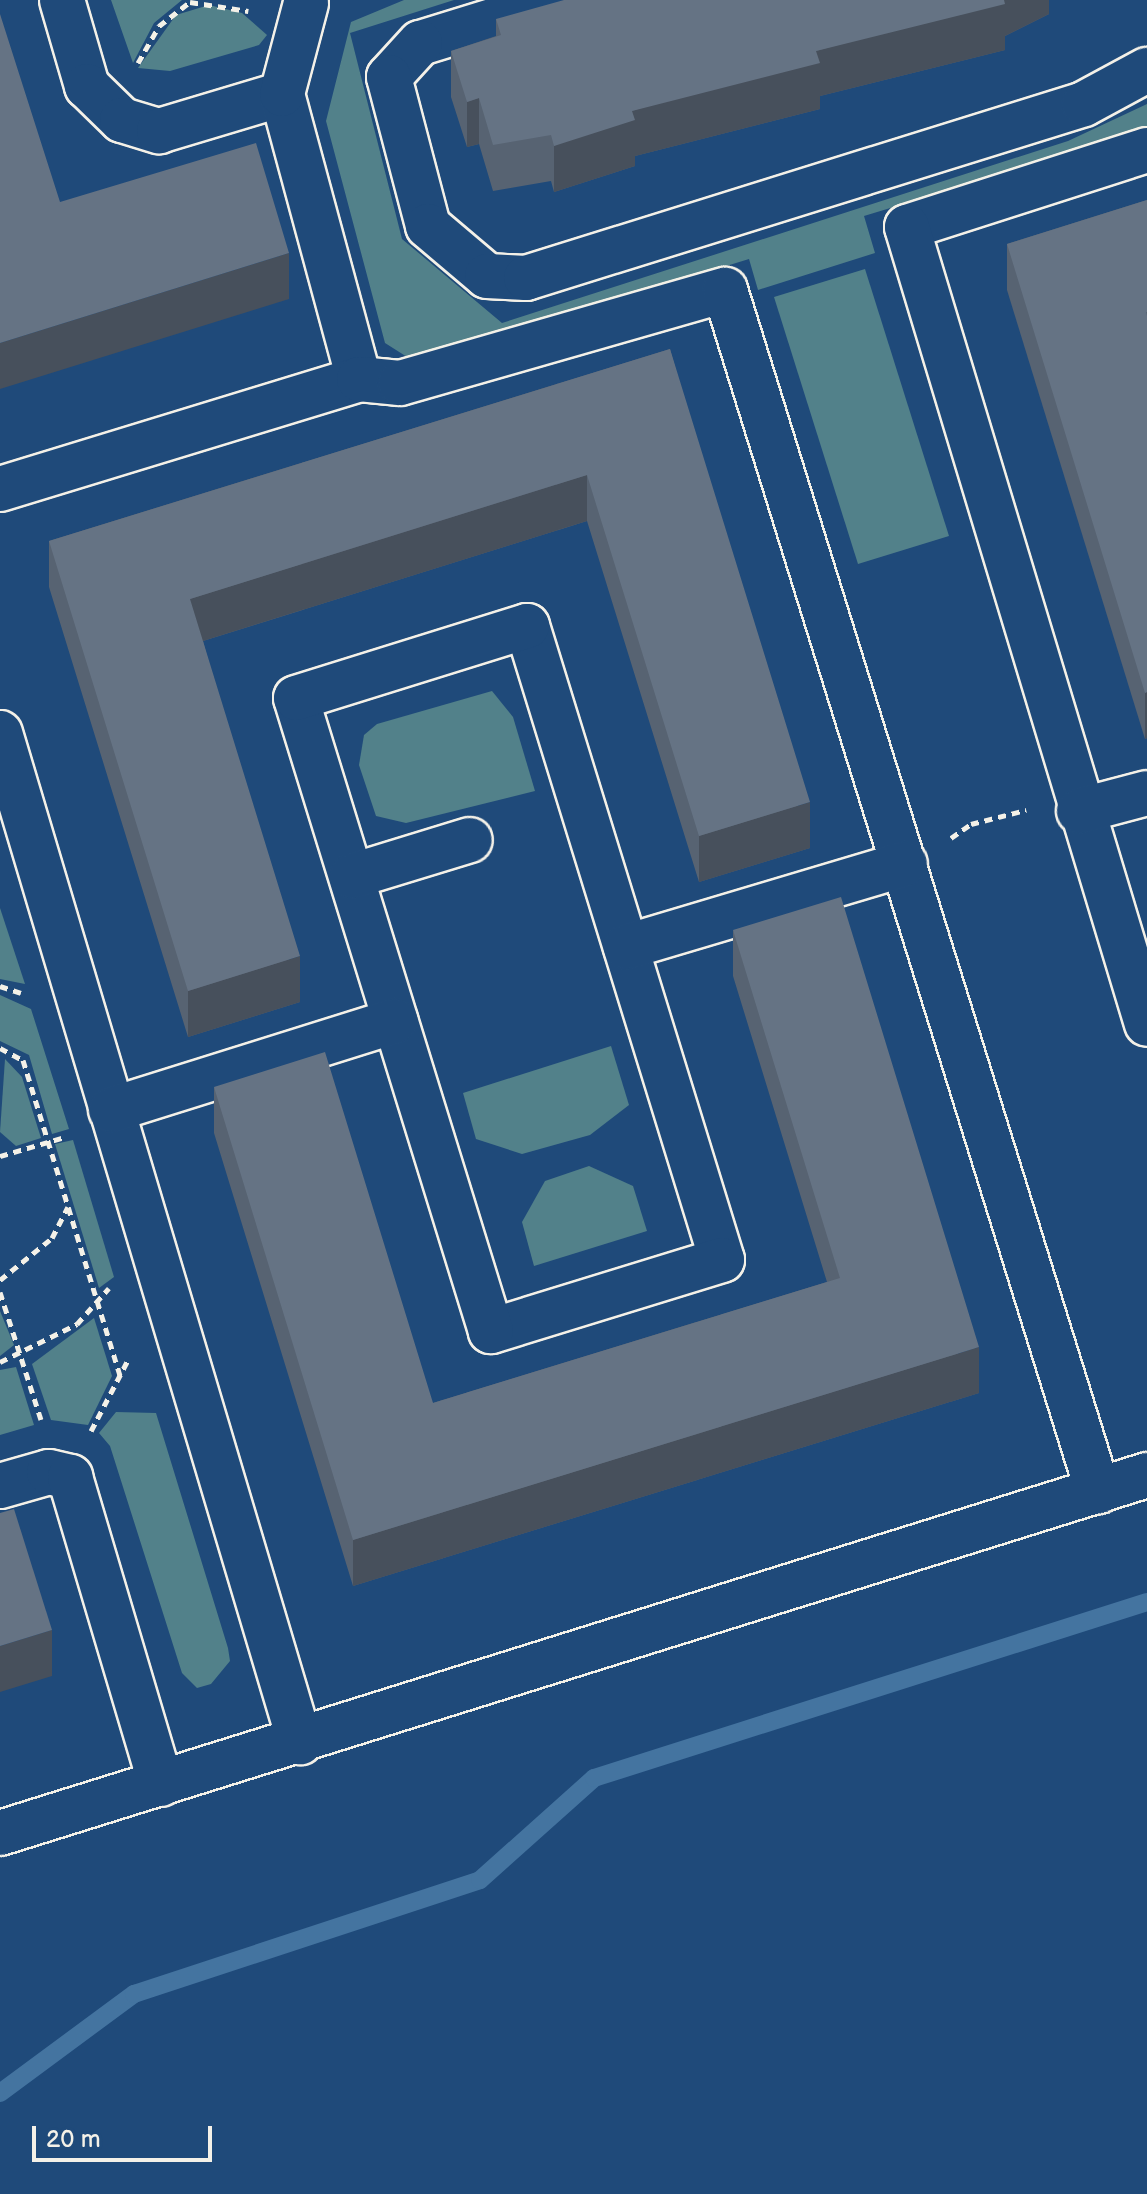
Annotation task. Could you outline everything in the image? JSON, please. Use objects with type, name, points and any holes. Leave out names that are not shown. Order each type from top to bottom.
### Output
[{"type":"lane","points":[[62,0],[87,86],[122,120],[159,131],[282,94]]},
{"type":"lane","points":[[560,0],[420,43],[389,77],[428,226],[487,276],[526,278],[586,260],[1084,104],[1147,70]]},
{"type":"lane","points":[[309,1],[282,94],[359,379]]},
{"type":"lane","points":[[1147,150],[907,227],[1059,809],[1147,1024]]},
{"type":"lane","points":[[0,489],[359,379],[400,383],[725,290],[1098,1491]]},
{"type":"lane","points":[[527,626],[722,1260],[491,1331],[352,876],[296,698],[527,626]]},
{"type":"lane","points":[[0,733],[94,1122],[300,1742]]},
{"type":"lane","points":[[1059,809],[1147,793]]},
{"type":"lane","points":[[352,876],[470,840]]},
{"type":"lane","points":[[626,947],[905,864]]},
{"type":"lane","points":[[94,1122],[395,1021]]},
{"type":"lane","points":[[0,1486],[49,1472],[70,1477],[161,1784]]},
{"type":"lane","points":[[0,1833],[300,1742],[1147,1475]]},
{"type":"path","points":[[133,76],[159,26],[190,1],[209,0],[262,19]]},
{"type":"path","points":[[943,840],[994,816],[1059,809]]},
{"type":"path","points":[[1,1050],[23,1060],[120,1376]]},
{"type":"path","points":[[0,1156],[48,1142],[94,1122]]},
{"type":"path","points":[[0,1280],[52,1238],[68,1207]]},
{"type":"path","points":[[0,1362],[22,1356],[77,1324],[119,1277]]},
{"type":"path","points":[[0,1292],[44,1430]]},
{"type":"path","points":[[89,1435],[134,1350]]},
{"type":"green space","points":[[111,0],[182,0],[154,23],[133,63]]},
{"type":"green space","points":[[404,0],[454,0],[350,33],[402,239],[502,323],[1068,141],[1147,104],[1147,130],[864,216],[875,253],[758,290],[749,259],[415,362],[385,343],[326,121],[351,22]]},
{"type":"green space","points":[[209,5],[242,13],[267,35],[259,45],[170,71],[138,68],[176,15]]},
{"type":"green space","points":[[865,269],[949,536],[858,564],[774,297]]},
{"type":"green space","points":[[492,691],[513,717],[535,791],[406,823],[376,816],[359,765],[364,735],[377,724]]},
{"type":"green space","points":[[0,908],[25,984],[0,979]]},
{"type":"green space","points":[[0,995],[31,1009],[69,1129],[52,1134],[29,1055],[0,1041]]},
{"type":"green space","points":[[611,1046],[629,1105],[590,1135],[522,1154],[476,1139],[463,1093]]},
{"type":"green space","points":[[5,1059],[22,1077],[41,1138],[16,1146],[0,1132]]},
{"type":"green space","points":[[73,1140],[114,1277],[99,1288],[55,1144]]},
{"type":"green space","points":[[589,1166],[633,1186],[647,1231],[534,1266],[522,1222],[545,1181]]},
{"type":"green space","points":[[0,1311],[14,1345],[0,1356]]},
{"type":"green space","points":[[94,1318],[112,1376],[88,1425],[51,1420],[32,1364]]},
{"type":"green space","points":[[16,1367],[34,1425],[0,1435],[0,1370]]},
{"type":"green space","points":[[116,1412],[156,1413],[228,1648],[230,1661],[211,1684],[197,1688],[182,1673],[110,1446],[99,1433]]},
{"type":"building","points":[[564,0],[1004,0],[1005,4],[816,51],[820,63],[632,111],[635,120],[554,146],[551,135],[493,145],[479,98],[467,102],[451,51],[501,35],[496,19]]},
{"type":"building","points":[[0,14],[60,202],[256,143],[289,253],[0,343]]},
{"type":"building","points":[[1147,200],[1147,692],[1145,693],[1007,244]]},
{"type":"building","points":[[670,349],[810,802],[699,836],[587,475],[190,599],[300,956],[188,991],[49,541]]},
{"type":"building","points":[[841,897],[979,1347],[353,1540],[214,1087],[325,1052],[433,1403],[840,1278],[733,930]]},
{"type":"building","points":[[14,1509],[52,1630],[0,1646],[0,1513]]},
{"type":"waterway","points":[[0,2093],[134,1994],[480,1880],[594,1778],[1147,1602]]}]
